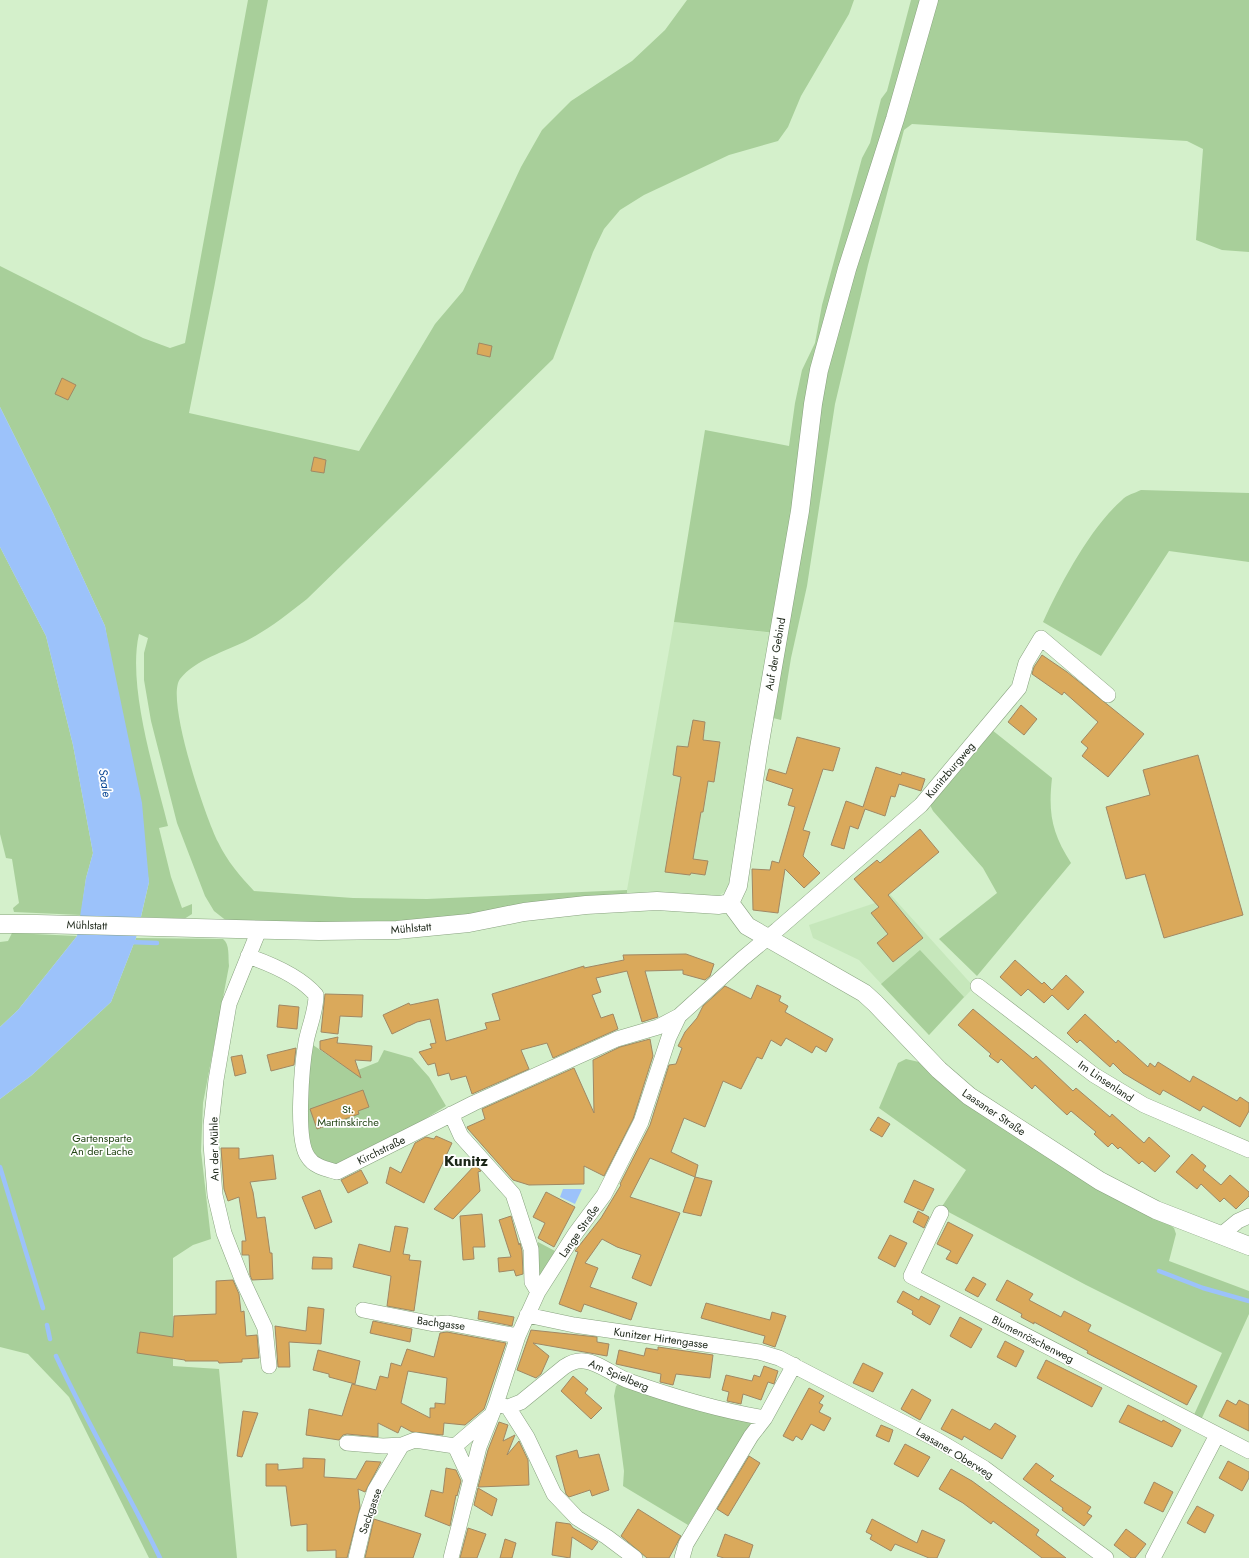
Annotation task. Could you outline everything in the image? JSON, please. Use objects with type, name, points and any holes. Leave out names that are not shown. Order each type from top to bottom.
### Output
[{"type":"street","name":"Auf der Gebind","points":[[730,903],[738,886],[759,748],[800,511],[813,404],[819,370],[847,269],[895,119],[929,0]]},
{"type":"street","name":"Kunitzburgweg","points":[[766,938],[921,804],[1018,688],[1026,663],[1041,638],[1108,695]]},
{"type":"street","name":"Mühlstatt","points":[[0,924],[259,930],[397,930],[469,923],[524,912],[586,905],[657,901],[719,905],[730,903]]},
{"type":"street","points":[[730,903],[747,926],[766,938]]},
{"type":"street","name":"An der Mühle","points":[[259,930],[234,989],[224,1026],[211,1125],[211,1144],[216,1195],[224,1233],[236,1266],[265,1328],[269,1366]]},
{"type":"street","name":"Lange Straße","points":[[450,1558],[470,1478],[498,1409],[518,1336],[538,1292],[575,1234],[608,1188],[641,1122],[670,1037],[679,1016],[766,938]]},
{"type":"street","name":"Laasaner Straße","points":[[766,938],[789,948],[864,993],[939,1070],[968,1096],[1100,1181],[1156,1210],[1249,1246]]},
{"type":"street","name":"Kirchstraße","points":[[248,956],[290,975],[311,988],[316,995],[316,1006],[306,1043],[300,1120],[302,1141],[308,1157],[321,1168],[337,1172],[429,1127],[451,1114],[617,1039],[658,1027],[679,1016]]},
{"type":"street","name":"Im Linsenland","points":[[978,986],[1106,1083],[1144,1105],[1249,1150]]},
{"type":"street","points":[[451,1114],[461,1136],[513,1194],[531,1250],[532,1282],[538,1292]]},
{"type":"street","name":"Blumenröschenweg","points":[[940,1213],[911,1276],[1249,1451]]},
{"type":"street","points":[[1221,1235],[1238,1221],[1249,1216]]},
{"type":"street","name":"Bachgasse","points":[[363,1310],[434,1324],[448,1323],[518,1336]]},
{"type":"street","name":"Kunitzer Hirtengasse","points":[[527,1315],[574,1325],[759,1352],[779,1358],[794,1365]]},
{"type":"street","name":"Am Spielberg","points":[[455,1446],[498,1409],[521,1402],[564,1367],[571,1363],[584,1361],[599,1366],[618,1377],[664,1394],[724,1411],[765,1418]]},
{"type":"street","points":[[682,1558],[686,1544],[751,1436],[765,1418],[794,1365]]},
{"type":"street","name":"Laasaner Oberweg","points":[[794,1365],[939,1441],[984,1468],[1106,1558]]},
{"type":"street","points":[[498,1409],[527,1437],[554,1494],[577,1518],[608,1537],[635,1558]]},
{"type":"street","points":[[1153,1558],[1217,1434]]},
{"type":"street","points":[[347,1444],[383,1446],[402,1445],[415,1440],[455,1446],[470,1478]]},
{"type":"street","name":"Sackgasse","points":[[356,1558],[366,1516],[375,1490],[402,1445]]},
{"type":"shaded area","points":[[674,622],[773,633],[730,884],[727,890],[720,895],[714,896],[627,896],[627,890]]},
{"type":"shaded area","points":[[889,893],[974,987],[929,1035],[859,960],[813,938],[809,925],[878,902]]},
{"type":"green space","points":[[248,0],[268,0],[189,413],[359,451],[435,324],[463,291],[521,167],[542,130],[571,101],[632,61],[665,30],[687,0],[854,0],[849,14],[801,96],[788,127],[778,141],[729,155],[644,195],[620,210],[604,229],[593,252],[553,359],[307,599],[256,636],[202,661],[180,679],[177,691],[178,710],[182,733],[205,810],[222,849],[239,874],[254,891],[353,898],[427,899],[627,890],[627,896],[526,905],[436,919],[394,922],[228,922],[214,911],[205,896],[177,823],[151,721],[144,680],[144,653],[148,638],[139,634],[136,655],[139,704],[150,756],[168,826],[159,828],[171,877],[182,908],[192,904],[192,914],[181,921],[173,918],[141,917],[149,882],[105,626],[53,513],[0,407],[0,266],[143,338],[170,348],[185,343]]},
{"type":"green space","points":[[911,0],[1249,0],[1249,252],[1222,250],[1196,240],[1203,149],[1187,141],[912,124],[904,130],[868,265],[835,404],[807,586],[791,658],[781,720],[769,717],[785,634],[674,622],[705,430],[789,446],[795,403],[802,370],[815,343],[822,305],[862,158],[870,143],[881,99],[887,91]]},
{"type":"green space","points":[[1141,490],[1249,493],[1249,562],[1169,551],[1101,656],[1043,622],[1067,574],[1099,525],[1124,498]]},
{"type":"green space","points":[[0,547],[46,636],[73,745],[93,853],[86,878],[81,915],[14,912],[13,908],[19,903],[12,859],[6,858],[0,834]]},
{"type":"green space","points":[[992,730],[1052,778],[1051,813],[1053,823],[1059,842],[1071,863],[977,976],[939,939],[997,893],[983,868],[933,811],[930,805]]},
{"type":"green space","points":[[12,933],[77,936],[18,1010],[0,1027],[0,942],[8,941]]},
{"type":"green space","name":"Gartensparte An der Lache","points":[[136,938],[223,939],[228,947],[229,966],[203,1103],[201,1151],[211,1239],[193,1245],[173,1258],[173,1366],[219,1369],[237,1558],[149,1558],[69,1397],[28,1354],[0,1347],[0,1099],[32,1075],[111,1002]]},
{"type":"green space","points":[[920,950],[964,997],[929,1035],[881,984]]},
{"type":"green space","name":"St. Martinskirche","points":[[310,1043],[353,1072],[378,1062],[384,1050],[412,1058],[429,1077],[446,1106],[371,1152],[337,1166],[318,1162],[307,1141]]},
{"type":"green space","points":[[906,1059],[919,1062],[1174,1228],[1176,1234],[1169,1261],[1249,1291],[1249,1314],[1201,1420],[1193,1417],[1222,1353],[1086,1285],[941,1208],[966,1170],[879,1108],[898,1063]]},
{"type":"green space","points":[[538,1242],[555,1251],[538,1278]]},
{"type":"green space","points":[[619,1384],[760,1419],[723,1468],[688,1525],[623,1486],[624,1471],[614,1396],[616,1386]]},
{"type":"water","name":"Saale","points":[[0,407],[53,513],[105,626],[142,803],[149,882],[136,938],[111,1002],[32,1075],[0,1099],[0,1027],[18,1010],[77,936],[86,878],[93,853],[73,745],[46,636],[0,547]]},
{"type":"water","points":[[563,1189],[582,1189],[575,1204],[560,1197]]},
{"type":"building","points":[[479,343],[492,346],[490,357],[477,354]]},
{"type":"building","points":[[62,378],[76,385],[68,400],[55,394]]},
{"type":"building","points":[[314,457],[326,460],[324,473],[311,471]]},
{"type":"building","points":[[1042,655],[1067,672],[1144,734],[1108,777],[1082,756],[1088,748],[1081,742],[1098,722],[1064,692],[1062,695],[1032,674],[1034,667]]},
{"type":"building","points":[[1021,705],[1037,719],[1024,735],[1008,722]]},
{"type":"building","points":[[693,720],[705,722],[703,740],[720,742],[714,782],[708,781],[693,859],[708,861],[705,875],[665,872],[681,777],[673,775],[677,746],[688,747]]},
{"type":"building","points":[[797,737],[840,748],[833,771],[823,769],[803,830],[810,832],[803,856],[820,873],[804,888],[785,869],[778,913],[753,910],[752,869],[770,870],[772,861],[779,863],[795,807],[788,805],[793,789],[766,780],[769,769],[786,774]]},
{"type":"building","points":[[1198,755],[1243,915],[1164,938],[1145,874],[1126,879],[1106,807],[1150,795],[1143,770]]},
{"type":"building","points":[[876,767],[901,775],[902,772],[925,779],[921,791],[899,784],[895,797],[891,796],[885,816],[865,809],[858,829],[850,826],[844,849],[831,845],[846,801],[863,807]]},
{"type":"building","points":[[920,829],[939,852],[888,895],[923,938],[893,962],[877,943],[888,934],[871,913],[879,907],[854,879],[877,860],[880,863]]},
{"type":"building","points":[[686,954],[714,964],[710,976],[705,980],[683,974],[683,970],[645,971],[658,1017],[642,1022],[627,971],[596,978],[601,992],[592,995],[601,1018],[613,1014],[618,1029],[553,1058],[547,1043],[521,1050],[529,1069],[472,1094],[466,1076],[451,1080],[449,1073],[438,1076],[435,1063],[428,1065],[419,1052],[432,1048],[430,1044],[436,1043],[430,1019],[417,1022],[392,1034],[383,1015],[409,1003],[410,1005],[438,999],[446,1041],[487,1029],[485,1023],[500,1020],[492,994],[584,966],[584,968],[624,960],[623,955]]},
{"type":"building","points":[[1015,960],[1042,984],[1044,982],[1052,990],[1066,975],[1084,992],[1068,1010],[1052,995],[1044,1003],[1028,989],[1021,996],[1000,977]]},
{"type":"building","points":[[757,985],[781,996],[779,1001],[788,1006],[785,1012],[833,1039],[826,1052],[816,1046],[812,1053],[786,1038],[781,1046],[771,1040],[762,1059],[757,1057],[741,1089],[723,1081],[705,1127],[684,1118],[671,1152],[698,1165],[695,1177],[650,1158],[630,1197],[680,1213],[651,1286],[632,1278],[641,1255],[617,1247],[602,1239],[585,1263],[598,1268],[590,1287],[637,1303],[631,1320],[584,1304],[581,1312],[559,1304],[578,1252],[575,1251],[601,1218],[621,1185],[620,1184],[650,1125],[669,1065],[676,1064],[682,1048],[678,1046],[685,1032],[697,1018],[703,1006],[725,986],[751,999]]},
{"type":"building","points":[[325,994],[363,995],[362,1017],[340,1016],[338,1034],[321,1032]]},
{"type":"building","points":[[279,1005],[299,1007],[297,1029],[277,1027]]},
{"type":"building","points":[[973,1009],[1033,1059],[1036,1056],[1073,1091],[1076,1088],[1110,1117],[1112,1114],[1144,1143],[1149,1137],[1170,1156],[1155,1172],[1142,1161],[1139,1164],[1120,1147],[1118,1149],[1112,1143],[1108,1147],[1094,1134],[1096,1132],[1071,1111],[1067,1115],[1035,1085],[1032,1089],[1001,1059],[998,1063],[989,1056],[991,1054],[958,1025]]},
{"type":"building","points":[[1085,1014],[1116,1043],[1118,1040],[1148,1067],[1150,1063],[1155,1067],[1158,1062],[1190,1082],[1193,1076],[1237,1101],[1240,1097],[1249,1103],[1249,1111],[1240,1127],[1203,1106],[1200,1111],[1163,1090],[1160,1095],[1123,1073],[1113,1063],[1110,1067],[1080,1040],[1077,1043],[1067,1033]]},
{"type":"building","points":[[338,1037],[337,1043],[372,1046],[371,1061],[355,1060],[361,1078],[320,1049],[320,1041]]},
{"type":"building","points":[[650,1039],[653,1056],[633,1119],[604,1176],[584,1166],[584,1184],[529,1185],[513,1180],[467,1127],[485,1119],[482,1109],[574,1068],[594,1113],[593,1060],[620,1047]]},
{"type":"building","points":[[296,1048],[294,1065],[271,1071],[267,1055]]},
{"type":"building","points":[[242,1055],[246,1073],[235,1076],[231,1057]]},
{"type":"building","points":[[363,1090],[369,1107],[358,1111],[359,1114],[317,1129],[310,1109]]},
{"type":"building","points":[[878,1117],[890,1124],[882,1137],[870,1130]]},
{"type":"building","points":[[436,1136],[452,1143],[424,1203],[386,1183],[390,1167],[401,1173],[415,1143],[426,1137],[434,1139]]},
{"type":"building","points":[[221,1148],[239,1148],[239,1159],[273,1155],[276,1179],[250,1182],[257,1218],[265,1217],[270,1253],[272,1253],[273,1279],[252,1280],[250,1275],[249,1255],[242,1255],[242,1241],[246,1241],[239,1197],[228,1201],[224,1189]]},
{"type":"building","points":[[1192,1154],[1206,1166],[1203,1170],[1221,1185],[1230,1175],[1249,1192],[1249,1196],[1236,1209],[1224,1198],[1220,1202],[1201,1184],[1197,1189],[1176,1172]]},
{"type":"building","points":[[475,1165],[481,1171],[478,1172],[480,1191],[453,1219],[434,1209]]},
{"type":"building","points":[[361,1170],[368,1183],[348,1193],[341,1180]]},
{"type":"building","points":[[695,1177],[712,1181],[701,1216],[683,1212]]},
{"type":"building","points":[[914,1180],[934,1189],[923,1211],[904,1202]]},
{"type":"building","points":[[320,1190],[332,1222],[315,1229],[302,1197]]},
{"type":"building","points":[[546,1192],[575,1207],[554,1247],[538,1238],[545,1223],[533,1217]]},
{"type":"building","points":[[918,1211],[929,1217],[924,1228],[913,1222]]},
{"type":"building","points":[[482,1214],[485,1247],[473,1247],[474,1259],[463,1260],[460,1216]]},
{"type":"building","points":[[511,1216],[522,1251],[523,1274],[516,1276],[514,1270],[499,1272],[498,1258],[511,1257],[499,1220]]},
{"type":"building","points":[[948,1222],[973,1235],[957,1264],[946,1259],[951,1251],[937,1244]]},
{"type":"building","points":[[395,1226],[408,1228],[403,1254],[410,1255],[409,1260],[421,1261],[414,1311],[387,1306],[391,1276],[353,1267],[359,1244],[390,1252]]},
{"type":"building","points":[[890,1235],[907,1243],[895,1267],[878,1258]]},
{"type":"building","points":[[313,1257],[332,1258],[332,1269],[312,1269]]},
{"type":"building","points":[[973,1277],[986,1284],[978,1297],[965,1290]]},
{"type":"building","points":[[233,1280],[239,1294],[241,1312],[244,1311],[246,1336],[257,1335],[259,1358],[242,1359],[242,1362],[219,1363],[218,1361],[185,1361],[137,1353],[140,1332],[173,1337],[174,1316],[216,1314],[216,1281]]},
{"type":"building","points":[[1007,1280],[1033,1294],[1029,1300],[1061,1317],[1064,1311],[1091,1325],[1088,1331],[1197,1386],[1187,1405],[1087,1353],[1088,1351],[1034,1322],[1034,1324],[1021,1317],[1022,1314],[996,1300]]},
{"type":"building","points":[[903,1291],[919,1300],[921,1296],[940,1306],[930,1325],[912,1314],[913,1311],[897,1302]]},
{"type":"building","points":[[706,1303],[770,1320],[772,1312],[786,1316],[775,1347],[763,1343],[765,1336],[701,1318]]},
{"type":"building","points":[[308,1307],[324,1309],[321,1344],[289,1342],[290,1367],[278,1367],[275,1326],[306,1331]]},
{"type":"building","points":[[479,1311],[514,1317],[512,1326],[478,1319]]},
{"type":"building","points":[[960,1317],[982,1329],[971,1348],[950,1336]]},
{"type":"building","points":[[373,1321],[412,1329],[410,1342],[370,1333]]},
{"type":"building","points":[[531,1330],[597,1337],[597,1342],[609,1344],[607,1356],[533,1343],[549,1356],[541,1374],[536,1378],[517,1370]]},
{"type":"building","points":[[447,1332],[506,1343],[484,1409],[465,1425],[444,1423],[443,1435],[412,1432],[401,1426],[398,1433],[378,1423],[378,1437],[347,1434],[343,1435],[339,1440],[306,1435],[309,1409],[342,1416],[352,1384],[376,1390],[380,1376],[388,1378],[391,1363],[401,1366],[407,1349],[434,1357],[440,1333]],"holes":[[[408,1371],[447,1378],[445,1404],[435,1403],[435,1408],[430,1408],[430,1418],[401,1403]]]},
{"type":"building","points":[[1005,1341],[1024,1351],[1016,1367],[997,1357]]},
{"type":"building","points":[[658,1347],[713,1355],[710,1378],[676,1374],[673,1385],[660,1382],[661,1374],[616,1364],[619,1350],[644,1356],[646,1348],[658,1350]]},
{"type":"building","points":[[318,1350],[360,1361],[355,1384],[329,1377],[329,1374],[313,1370]]},
{"type":"building","points":[[1046,1360],[1102,1388],[1092,1407],[1037,1378]]},
{"type":"building","points":[[863,1363],[883,1373],[873,1392],[853,1383]]},
{"type":"building","points":[[764,1366],[778,1371],[774,1384],[768,1382],[761,1400],[743,1394],[741,1404],[727,1401],[729,1392],[722,1390],[726,1375],[752,1381],[754,1375],[760,1377]]},
{"type":"building","points":[[573,1376],[588,1389],[585,1393],[602,1408],[591,1419],[561,1391]]},
{"type":"building","points":[[809,1388],[824,1396],[819,1403],[823,1405],[819,1412],[831,1418],[824,1431],[811,1424],[802,1440],[796,1436],[793,1441],[783,1436]]},
{"type":"building","points":[[912,1389],[931,1400],[920,1420],[901,1409]]},
{"type":"building","points":[[1227,1400],[1236,1405],[1239,1400],[1249,1405],[1249,1431],[1219,1416]]},
{"type":"building","points":[[1128,1405],[1162,1422],[1163,1420],[1181,1430],[1172,1447],[1119,1422]]},
{"type":"building","points":[[952,1409],[990,1430],[995,1423],[1016,1436],[1002,1459],[964,1436],[962,1440],[941,1429]]},
{"type":"building","points":[[243,1411],[258,1413],[242,1457],[237,1456]]},
{"type":"building","points":[[499,1422],[508,1425],[503,1441],[515,1435],[507,1455],[519,1441],[528,1460],[529,1485],[478,1487],[488,1450]]},
{"type":"building","points":[[881,1425],[893,1430],[889,1442],[876,1436]]},
{"type":"building","points":[[905,1444],[930,1457],[918,1477],[894,1464]]},
{"type":"building","points":[[577,1450],[579,1458],[599,1454],[609,1490],[592,1496],[590,1490],[569,1497],[566,1494],[556,1456]]},
{"type":"building","points":[[749,1456],[760,1463],[728,1516],[717,1509]]},
{"type":"building","points":[[303,1458],[325,1459],[324,1477],[356,1479],[366,1461],[381,1462],[365,1492],[358,1489],[360,1507],[347,1558],[336,1558],[336,1550],[307,1551],[307,1524],[291,1526],[286,1486],[266,1486],[266,1464],[278,1464],[278,1470],[303,1468]]},
{"type":"building","points":[[1228,1461],[1249,1472],[1249,1478],[1242,1491],[1219,1478]]},
{"type":"building","points":[[1036,1463],[1054,1476],[1050,1480],[1091,1507],[1087,1513],[1092,1516],[1084,1526],[1062,1510],[1063,1508],[1023,1479]]},
{"type":"building","points":[[446,1468],[456,1470],[461,1481],[457,1496],[456,1495],[450,1526],[425,1516],[431,1490],[443,1493]]},
{"type":"building","points":[[951,1469],[972,1481],[1039,1530],[1036,1535],[1066,1558],[1042,1558],[993,1521],[991,1524],[963,1503],[939,1489]]},
{"type":"building","points":[[1154,1482],[1173,1492],[1163,1512],[1144,1503]]},
{"type":"building","points":[[478,1488],[497,1499],[492,1516],[474,1505]]},
{"type":"building","points":[[1197,1506],[1214,1515],[1205,1533],[1187,1523]]},
{"type":"building","points":[[638,1509],[681,1536],[669,1558],[647,1558],[621,1536]]},
{"type":"building","points":[[374,1519],[421,1534],[413,1558],[365,1558]]},
{"type":"building","points":[[872,1519],[917,1543],[922,1530],[945,1540],[937,1558],[929,1558],[895,1544],[891,1551],[870,1539],[872,1535],[866,1532]]},
{"type":"building","points":[[556,1522],[570,1524],[573,1528],[598,1542],[592,1550],[572,1537],[570,1558],[552,1555]]},
{"type":"building","points":[[468,1528],[486,1534],[477,1558],[460,1558]]},
{"type":"building","points":[[1126,1529],[1146,1544],[1135,1558],[1131,1558],[1114,1545]]},
{"type":"building","points":[[725,1534],[753,1545],[749,1558],[724,1558],[717,1556]]},
{"type":"building","points":[[505,1539],[516,1543],[512,1558],[500,1558]]},
{"type":"waterway","points":[[129,942],[157,943]]},
{"type":"waterway","points":[[0,1167],[43,1308]]},
{"type":"waterway","points":[[1159,1271],[1203,1288],[1249,1301]]},
{"type":"waterway","points":[[47,1325],[50,1339]]},
{"type":"waterway","points":[[56,1356],[160,1558]]},
{"type":"district","name":"Kunitz","points":[[466,1161]]}]
